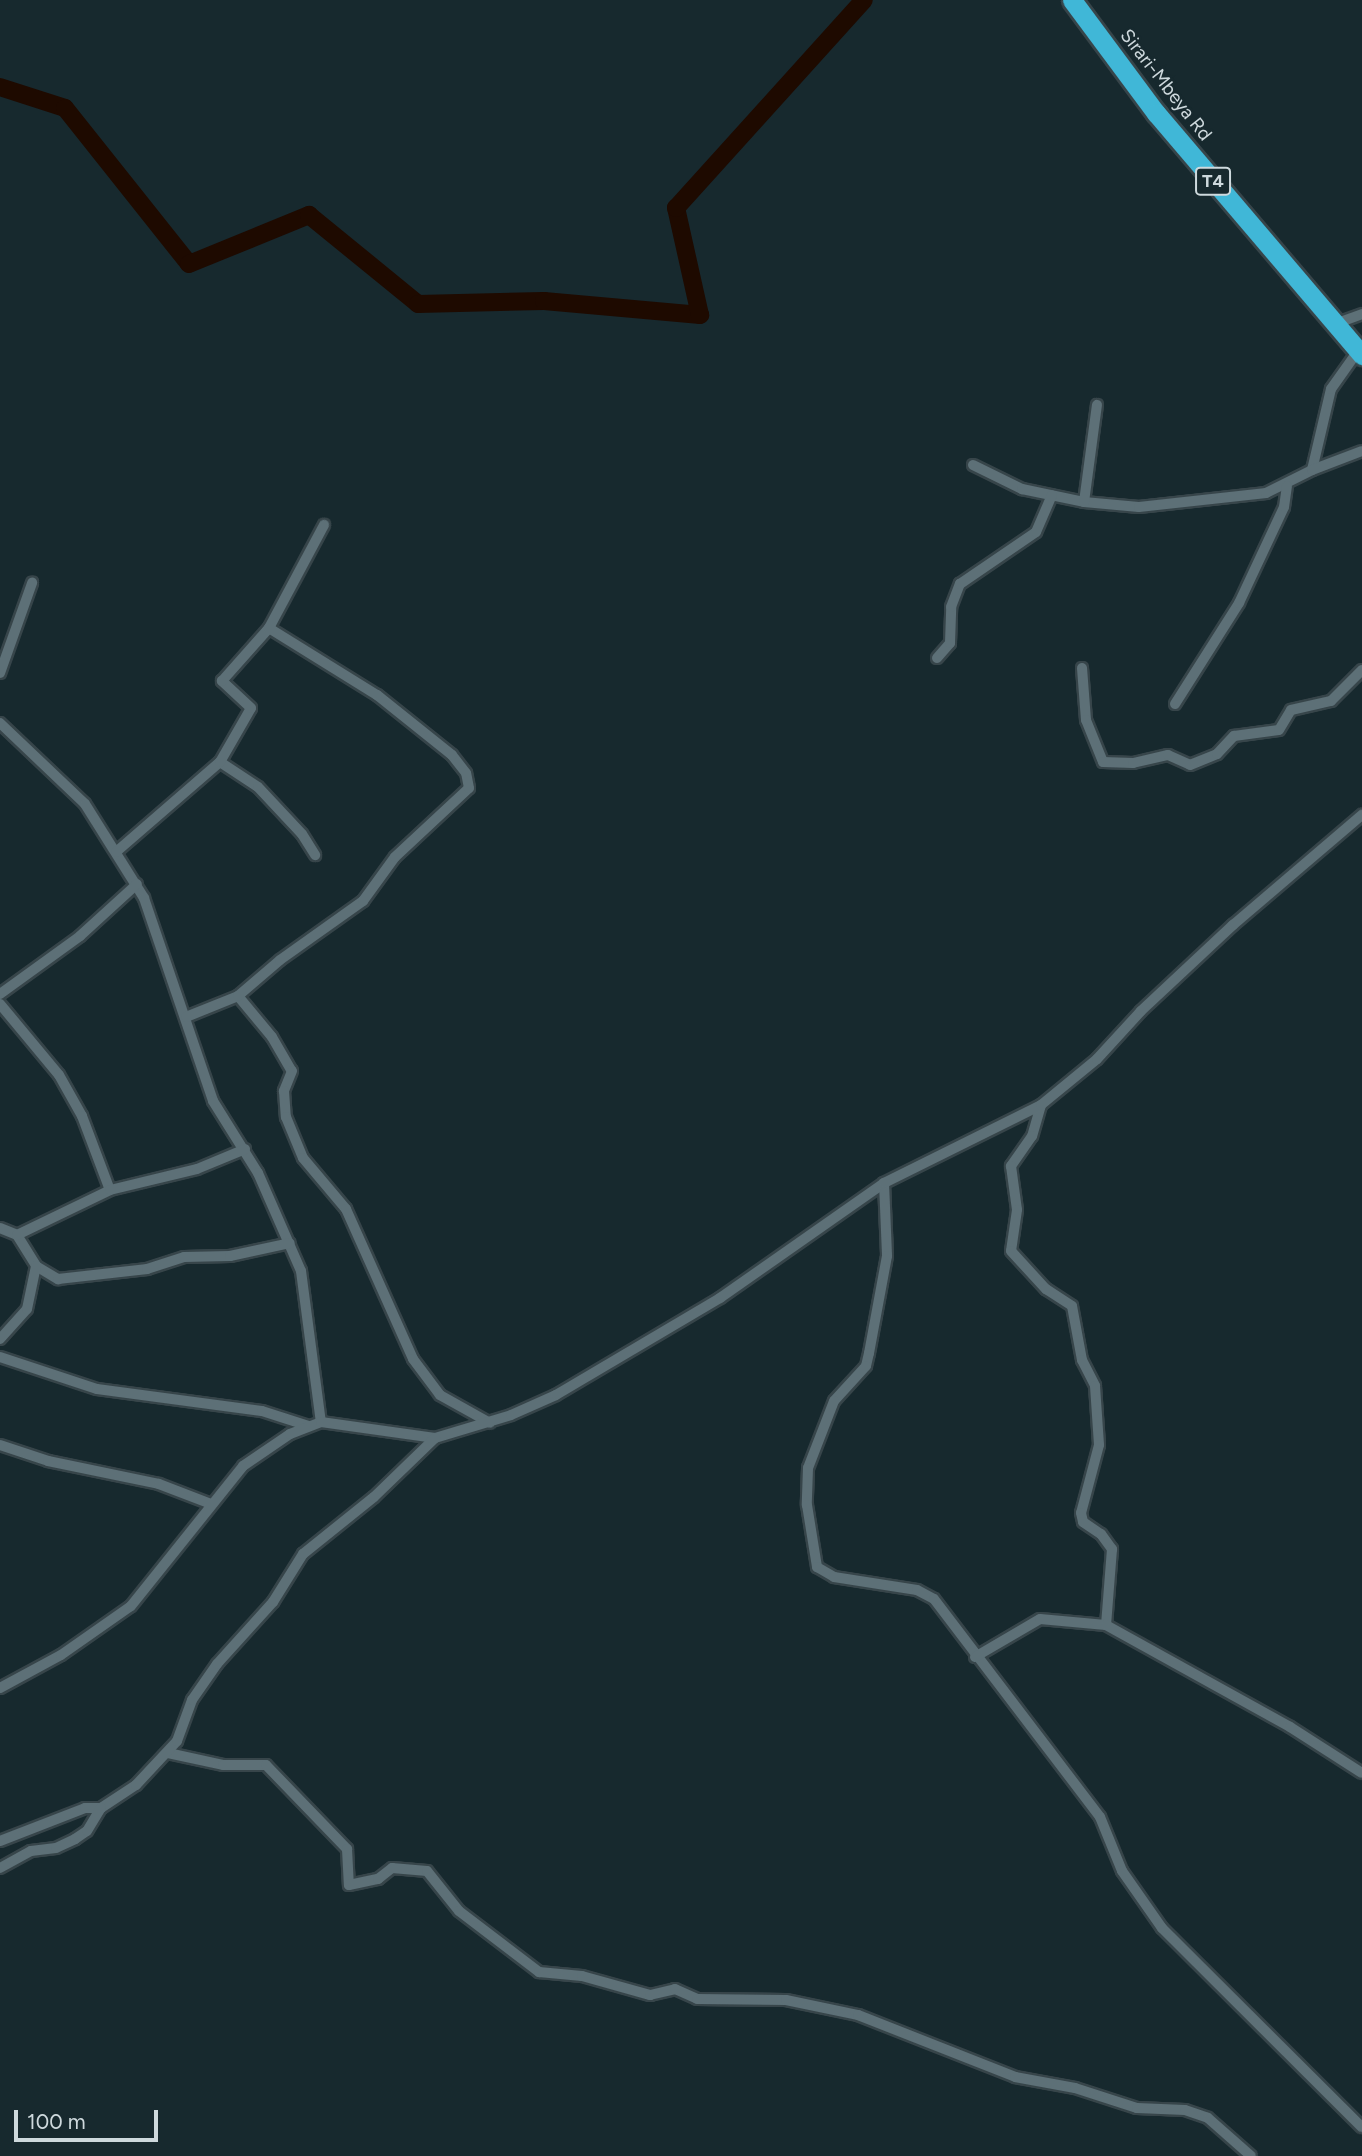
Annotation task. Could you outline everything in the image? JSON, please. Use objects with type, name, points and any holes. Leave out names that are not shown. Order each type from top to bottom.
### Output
[{"type":"highway","name":"Sirari-Mbeya Rd","points":[[1072,0],[1156,113],[1332,325],[1360,353]]},
{"type":"street","points":[[1332,325],[1362,314]]},
{"type":"street","points":[[1312,470],[1331,389],[1360,353]]},
{"type":"street","points":[[1084,502],[1097,405]]},
{"type":"street","points":[[973,465],[1022,489],[1084,502],[1139,508],[1266,493],[1287,486],[1312,470],[1362,451]]},
{"type":"street","points":[[1175,704],[1238,603],[1284,507],[1287,486]]},
{"type":"street","points":[[937,658],[950,643],[951,607],[960,584],[1036,532],[1052,495]]},
{"type":"street","points":[[116,852],[220,762],[251,708],[222,681],[269,628],[324,525]]},
{"type":"street","points":[[0,673],[32,583]]},
{"type":"street","points":[[186,1017],[238,996],[291,952],[363,901],[395,857],[469,788],[466,773],[452,755],[377,695],[269,628]]},
{"type":"street","points":[[1082,668],[1086,720],[1103,762],[1133,763],[1168,755],[1190,765],[1217,754],[1234,736],[1279,730],[1291,710],[1331,701],[1362,670]]},
{"type":"street","points":[[0,723],[85,804],[137,884],[186,1017],[213,1101],[245,1149],[290,1243],[311,1321],[321,1422]]},
{"type":"street","points":[[220,762],[258,787],[302,834],[315,855]]},
{"type":"street","points":[[0,1688],[61,1655],[131,1606],[211,1504],[254,1457],[309,1426],[321,1422],[435,1438],[490,1423],[556,1395],[720,1298],[884,1184],[1041,1105],[1097,1059],[1167,985],[1233,925],[1362,815]]},
{"type":"street","points":[[0,994],[80,936],[137,884]]},
{"type":"street","points":[[238,996],[272,1037],[292,1070],[284,1091],[286,1117],[299,1147],[346,1209],[412,1359],[440,1395],[490,1423]]},
{"type":"street","points":[[0,1004],[59,1075],[82,1116],[110,1190]]},
{"type":"street","points":[[1041,1105],[1032,1136],[1011,1166],[1017,1210],[1011,1251],[1046,1289],[1072,1306],[1082,1360],[1095,1386],[1099,1445],[1081,1513],[1083,1522],[1101,1534],[1112,1549],[1106,1625]]},
{"type":"street","points":[[17,1236],[110,1190],[197,1169],[245,1149]]},
{"type":"street","points":[[884,1184],[887,1256],[866,1366],[834,1401],[808,1468],[807,1505],[814,1558],[826,1574],[922,1591],[934,1599],[975,1657],[1100,1817],[1122,1871],[1162,1928],[1362,2127]]},
{"type":"street","points":[[0,1228],[17,1236],[36,1266],[52,1279],[147,1269],[184,1257],[230,1256],[290,1243]]},
{"type":"street","points":[[0,1339],[27,1309],[36,1266]]},
{"type":"street","points":[[0,1357],[97,1389],[262,1411],[309,1426]]},
{"type":"street","points":[[0,1868],[31,1851],[75,1839],[87,1830],[101,1808],[136,1785],[168,1753],[192,1700],[217,1664],[273,1602],[303,1554],[374,1497],[435,1438]]},
{"type":"street","points":[[0,1445],[48,1461],[159,1484],[211,1504]]},
{"type":"street","points":[[975,1657],[1040,1619],[1106,1625],[1290,1727],[1362,1773]]},
{"type":"street","points":[[168,1753],[223,1765],[266,1765],[347,1849],[349,1885],[378,1879],[392,1868],[427,1871],[459,1911],[539,1972],[582,1976],[650,1995],[676,1989],[697,1999],[786,2000],[858,2015],[1015,2077],[1075,2088],[1137,2108],[1185,2110],[1208,2118],[1251,2156]]},
{"type":"street","points":[[0,1841],[85,1808],[101,1808]]},
{"type":"waterway","points":[[0,87],[65,108],[189,264],[309,215],[418,304],[544,301],[700,315],[676,208],[864,0]]}]
